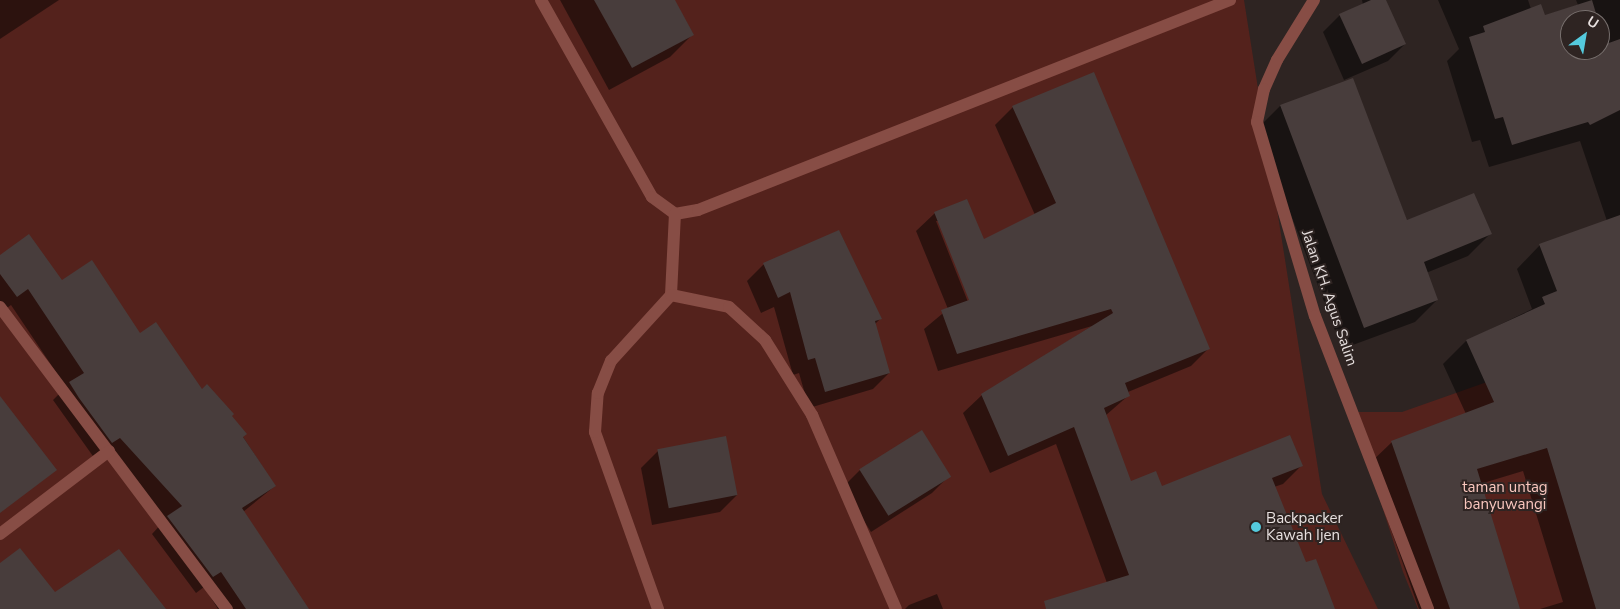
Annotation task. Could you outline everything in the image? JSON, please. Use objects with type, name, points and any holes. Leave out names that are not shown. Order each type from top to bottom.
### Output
[{"type":"street","points":[[541,0],[652,197],[675,214]]},
{"type":"street","points":[[675,214],[707,206],[1230,0]]},
{"type":"street","name":"Jalan KH. Agus Salim","points":[[1314,0],[1277,60],[1264,89],[1257,122],[1315,316],[1428,609]]},
{"type":"street","points":[[658,609],[595,432],[598,393],[611,361],[671,294],[675,214]]},
{"type":"street","points":[[671,294],[729,308],[765,340],[812,415],[896,609]]},
{"type":"street","points":[[0,307],[227,609]]},
{"type":"street","points":[[0,534],[109,451]]},
{"type":"green space","points":[[0,0],[1244,0],[1322,494],[1378,609],[0,609]]},
{"type":"green space","name":"taman untag banyuwangi","points":[[1620,335],[1620,609],[1418,609],[1403,572],[1352,412],[1402,412]]},
{"type":"building","points":[[594,0],[675,0],[694,35],[632,68]]},
{"type":"building","points":[[1371,0],[1386,0],[1406,44],[1362,64],[1339,14]]},
{"type":"building","points":[[1592,0],[1595,10],[1561,10]]},
{"type":"building","points":[[1541,4],[1545,15],[1560,10],[1560,60],[1610,60],[1610,43],[1620,39],[1620,110],[1590,125],[1588,122],[1512,145],[1503,117],[1495,119],[1469,37],[1485,32],[1483,26]]},
{"type":"building","points":[[1094,72],[1210,349],[1125,383],[1130,396],[1104,408],[1131,481],[1156,471],[1162,486],[1290,435],[1303,466],[1272,478],[1306,562],[1316,559],[1335,609],[1046,609],[1044,601],[1129,575],[1074,427],[1008,456],[981,394],[1113,313],[1111,309],[957,354],[941,310],[969,300],[934,212],[967,199],[984,239],[1056,203],[1012,106]]},
{"type":"building","points":[[1353,78],[1407,220],[1474,193],[1492,234],[1424,262],[1438,300],[1364,328],[1280,105]]},
{"type":"building","name":"taman untag banyuwangi","points":[[1620,215],[1620,609],[1596,609],[1547,448],[1477,469],[1520,609],[1450,609],[1391,441],[1494,402],[1466,340],[1545,304],[1542,297],[1557,291],[1539,244]]},
{"type":"building","points":[[839,230],[882,319],[875,321],[890,373],[825,392],[815,358],[808,360],[790,292],[778,298],[763,263]]},
{"type":"building","points":[[29,234],[62,280],[92,260],[140,333],[156,322],[202,389],[207,384],[234,414],[232,416],[247,434],[243,437],[276,486],[242,508],[309,609],[246,609],[221,572],[213,577],[167,516],[182,506],[120,438],[112,443],[69,382],[84,373],[28,289],[17,297],[0,274],[0,255]]},
{"type":"building","points":[[0,396],[57,470],[0,513]]},
{"type":"building","points":[[922,430],[951,477],[888,516],[859,469]]},
{"type":"building","points":[[726,436],[737,495],[669,508],[657,449]]},
{"type":"building","points":[[20,548],[55,592],[119,549],[166,609],[0,609],[0,563]]},
{"type":"place","name":"Backpacker Kawah Ijen","points":[[1256,527]]}]
